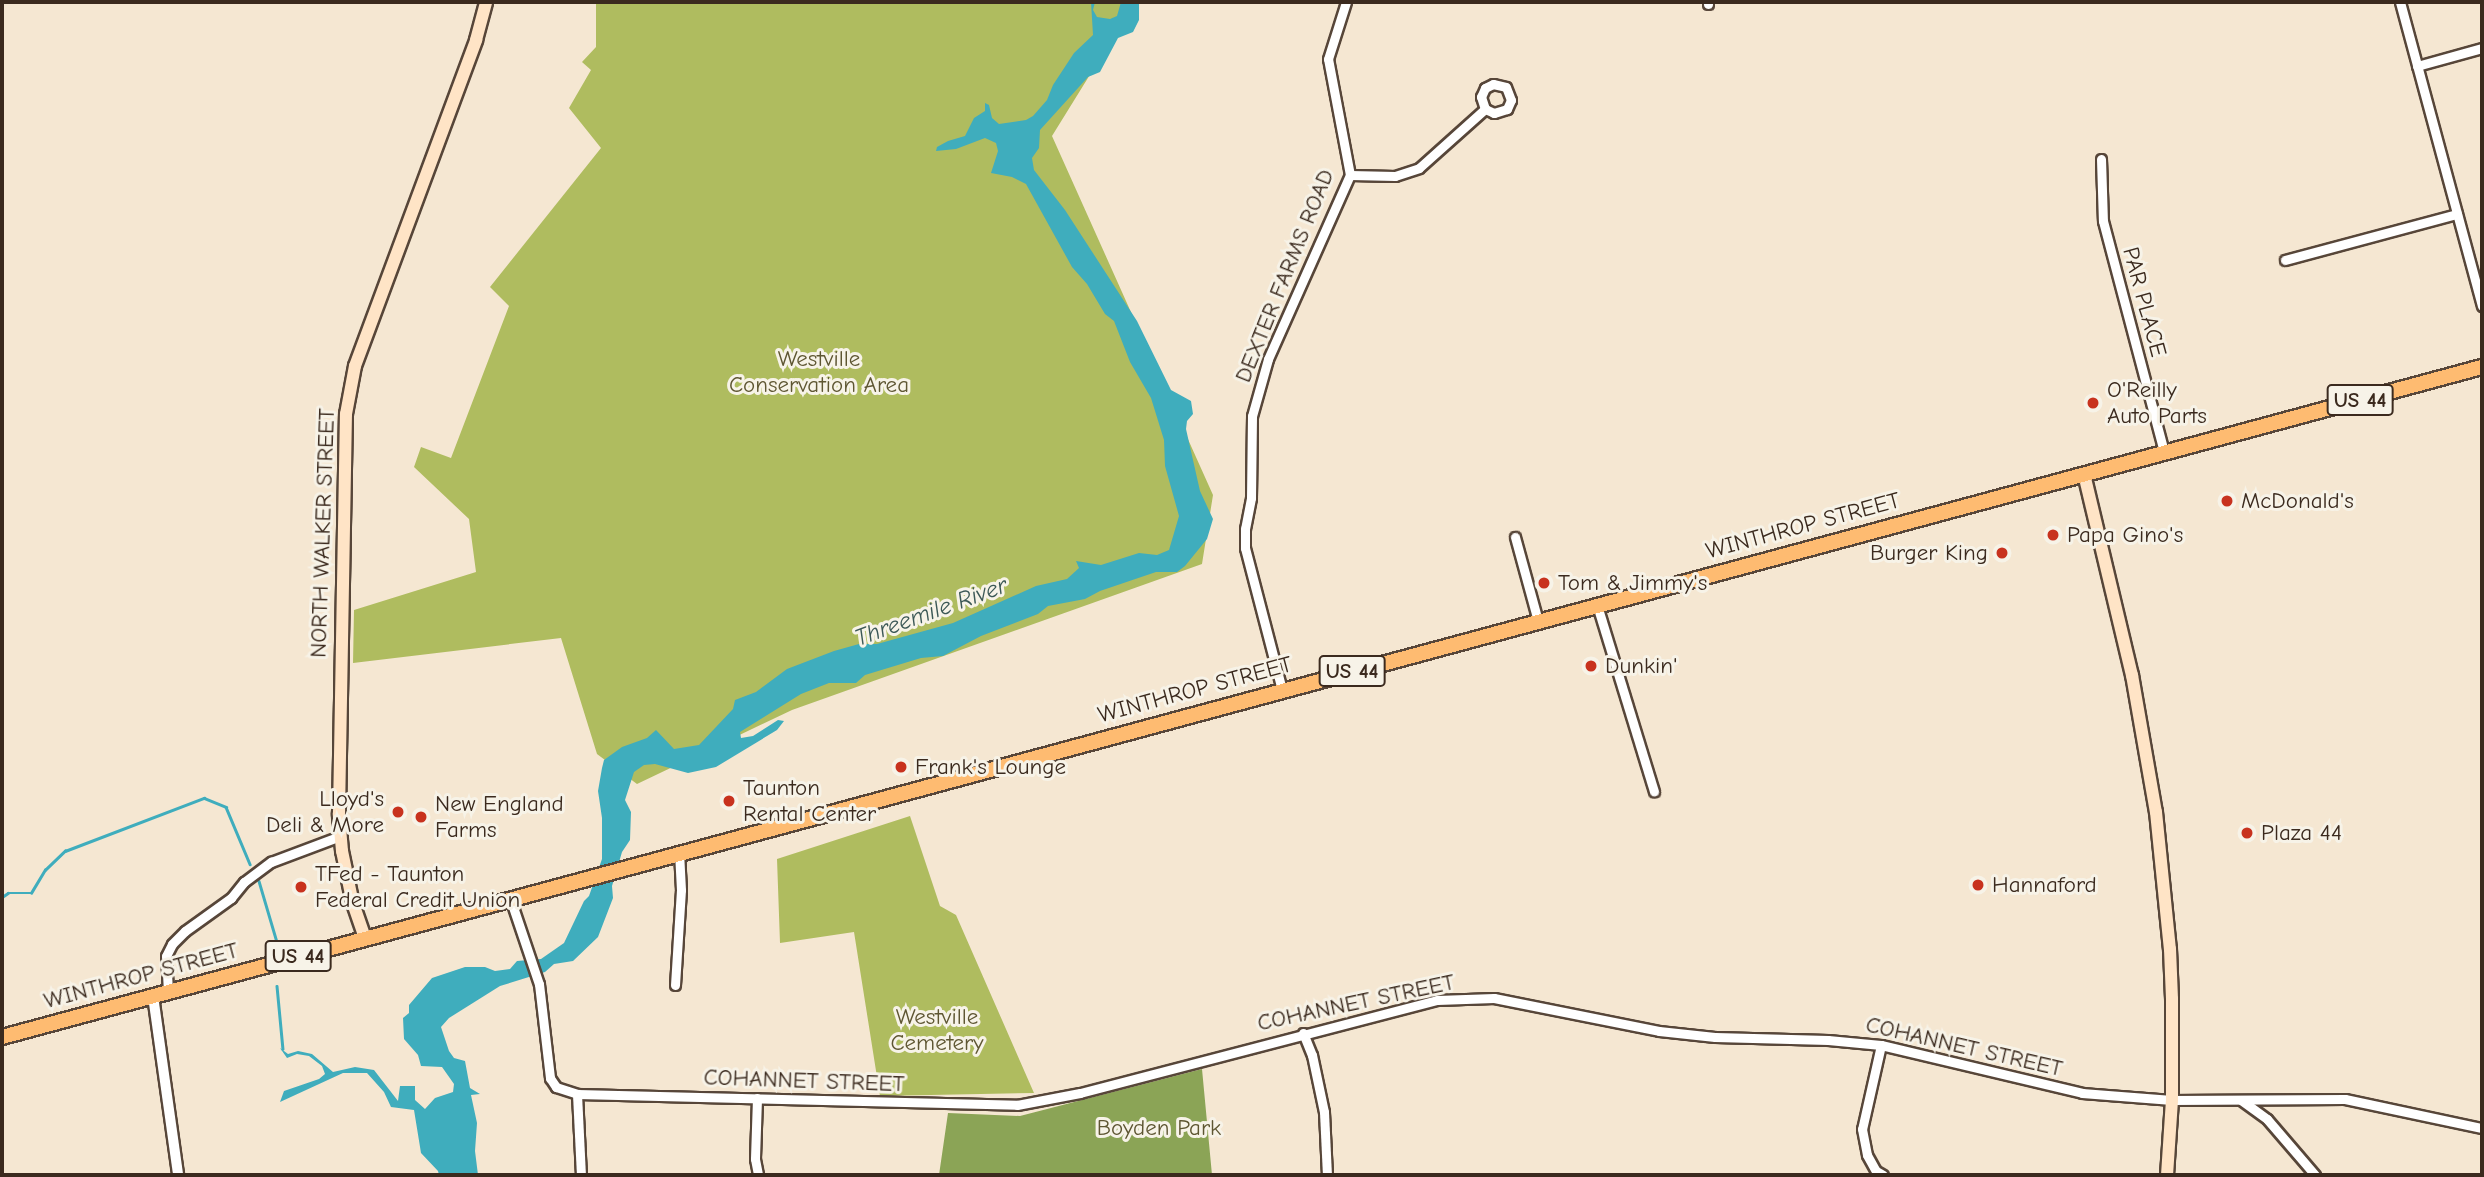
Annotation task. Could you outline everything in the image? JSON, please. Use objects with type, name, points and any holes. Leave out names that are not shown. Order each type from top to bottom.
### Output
[{"type":"highway","name":"WINTHROP STREET","points":[[2,1037],[2482,367]]},
{"type":"main road","name":"NORTH WALKER STREET","points":[[365,938],[353,904],[340,836],[343,437],[355,366],[467,65],[486,2]]},
{"type":"main road","points":[[2084,474],[2114,591],[2150,767],[2170,949],[2172,1100],[2167,1175]]},
{"type":"street","name":"DEXTER FARMS ROAD","points":[[1282,690],[1245,548],[1245,529],[1251,498],[1252,416],[1268,359],[1350,175],[1349,158],[1329,68],[1330,50],[1346,2]]},
{"type":"street","points":[[2400,2],[2482,306]]},
{"type":"street","points":[[2417,66],[2482,48]]},
{"type":"street","points":[[1350,175],[1395,176],[1419,168],[1485,109]]},
{"type":"street","name":"PAR PLACE","points":[[2101,159],[2104,221],[2164,452]]},
{"type":"street","points":[[2285,260],[2457,214]]},
{"type":"street","points":[[1515,537],[1538,621]]},
{"type":"street","points":[[1597,605],[1654,792]]},
{"type":"street","points":[[168,992],[166,956],[172,944],[186,931],[222,905],[271,862],[340,836]]},
{"type":"street","points":[[675,985],[681,890],[679,853]]},
{"type":"street","points":[[510,898],[538,980],[550,1078],[556,1087],[577,1094],[581,1175]]},
{"type":"street","points":[[153,996],[178,1175]]},
{"type":"street","name":"COHANNET STREET","points":[[577,1094],[1017,1105],[1080,1093],[1437,1000],[1494,998],[1670,1032],[1715,1037],[1828,1040],[1881,1045],[2082,1093],[2172,1100],[2357,1101],[2482,1128]]},
{"type":"street","points":[[1303,1033],[1312,1055],[1324,1112],[1327,1175]]},
{"type":"street","points":[[1881,1045],[1862,1129],[1867,1155],[1876,1171],[1883,1175]]},
{"type":"street","points":[[757,1098],[755,1159],[758,1175]]},
{"type":"street","points":[[2240,1099],[2267,1119],[2315,1175]]},
{"type":"green space","name":"Westville Conservation Area","points":[[596,2],[1135,2],[1052,136],[1213,495],[1202,564],[792,710],[637,784],[597,754],[561,638],[353,663],[354,610],[476,572],[469,519],[414,467],[421,447],[451,458],[509,306],[490,287],[601,148],[569,108],[591,70],[582,62],[596,47]]},
{"type":"green space","name":"Westville Cemetery","points":[[910,816],[940,906],[956,915],[1034,1093],[880,1096],[854,932],[780,943],[777,859]]},
{"type":"green space","name":"Boyden Park","points":[[1202,1069],[1212,1175],[939,1175],[948,1113],[1020,1116]]},
{"type":"water","points":[[1091,2],[1095,2],[1093,10],[1097,17],[1110,19],[1117,16],[1121,2],[1139,2],[1139,20],[1133,32],[1118,38],[1100,72],[1088,77],[1040,130],[1039,148],[1032,158],[1034,170],[1065,210],[1137,321],[1171,390],[1191,401],[1193,414],[1187,421],[1186,429],[1200,491],[1213,519],[1207,539],[1177,572],[1156,572],[1100,591],[1085,599],[1048,606],[1038,614],[981,636],[943,656],[921,658],[865,675],[856,683],[829,683],[801,694],[740,732],[741,738],[753,736],[778,720],[784,721],[777,730],[716,767],[688,773],[655,764],[644,765],[634,772],[625,800],[631,812],[630,840],[622,852],[612,886],[613,898],[598,937],[573,961],[554,964],[545,972],[500,986],[449,1018],[441,1027],[449,1051],[454,1058],[465,1061],[470,1088],[480,1094],[471,1095],[477,1123],[475,1151],[478,1175],[439,1175],[421,1153],[414,1110],[391,1107],[384,1092],[367,1073],[343,1073],[280,1102],[284,1091],[319,1079],[325,1074],[322,1066],[309,1056],[297,1054],[287,1058],[280,1048],[288,1054],[298,1051],[312,1054],[333,1072],[355,1067],[374,1070],[398,1101],[400,1086],[415,1086],[415,1100],[425,1109],[435,1098],[453,1092],[454,1084],[442,1067],[421,1066],[418,1055],[404,1039],[403,1018],[409,1013],[409,1005],[432,978],[465,967],[485,967],[495,971],[510,969],[517,961],[541,959],[564,943],[589,896],[602,859],[602,818],[598,791],[604,760],[622,747],[647,738],[656,730],[674,749],[699,745],[733,709],[735,700],[756,692],[787,669],[859,644],[877,644],[953,623],[1036,586],[1067,579],[1079,568],[1076,561],[1101,565],[1139,553],[1157,555],[1169,550],[1179,516],[1165,466],[1164,440],[1151,398],[1130,362],[1114,321],[1105,314],[1087,284],[1072,267],[1026,184],[1012,177],[991,173],[998,151],[996,143],[985,138],[956,149],[936,151],[937,147],[948,141],[965,136],[974,118],[985,111],[985,103],[989,105],[992,118],[999,124],[1026,120],[1033,116],[1047,100],[1053,85],[1074,53],[1093,35]]},
{"type":"waterway","points":[[2,897],[8,893],[31,893],[45,870],[65,851],[204,798],[226,807],[250,864]]},
{"type":"waterway","points":[[259,881],[277,942]]},
{"type":"waterway","points":[[277,986],[283,1049]]},
{"type":"place","name":"O'Reilly Auto Parts","points":[[2093,403]]},
{"type":"place","name":"McDonald's","points":[[2227,501]]},
{"type":"place","name":"Papa Gino's","points":[[2053,535]]},
{"type":"place","name":"Burger King","points":[[2002,553]]},
{"type":"place","name":"Tom & Jimmy's","points":[[1544,583]]},
{"type":"place","name":"Dunkin'","points":[[1591,666]]},
{"type":"place","name":"Frank's Lounge","points":[[901,767]]},
{"type":"place","name":"Taunton Rental Center","points":[[729,801]]},
{"type":"place","name":"Lloyd's Deli & More","points":[[398,812]]},
{"type":"place","name":"New England Farms","points":[[421,817]]},
{"type":"place","name":"Plaza 44","points":[[2247,833]]},
{"type":"place","name":"Hannaford","points":[[1978,885]]},
{"type":"place","name":"TFed - Taunton Federal Credit Union","points":[[301,887]]},
{"type":"water label","name":"Threemile River","points":[[931,612]]}]
